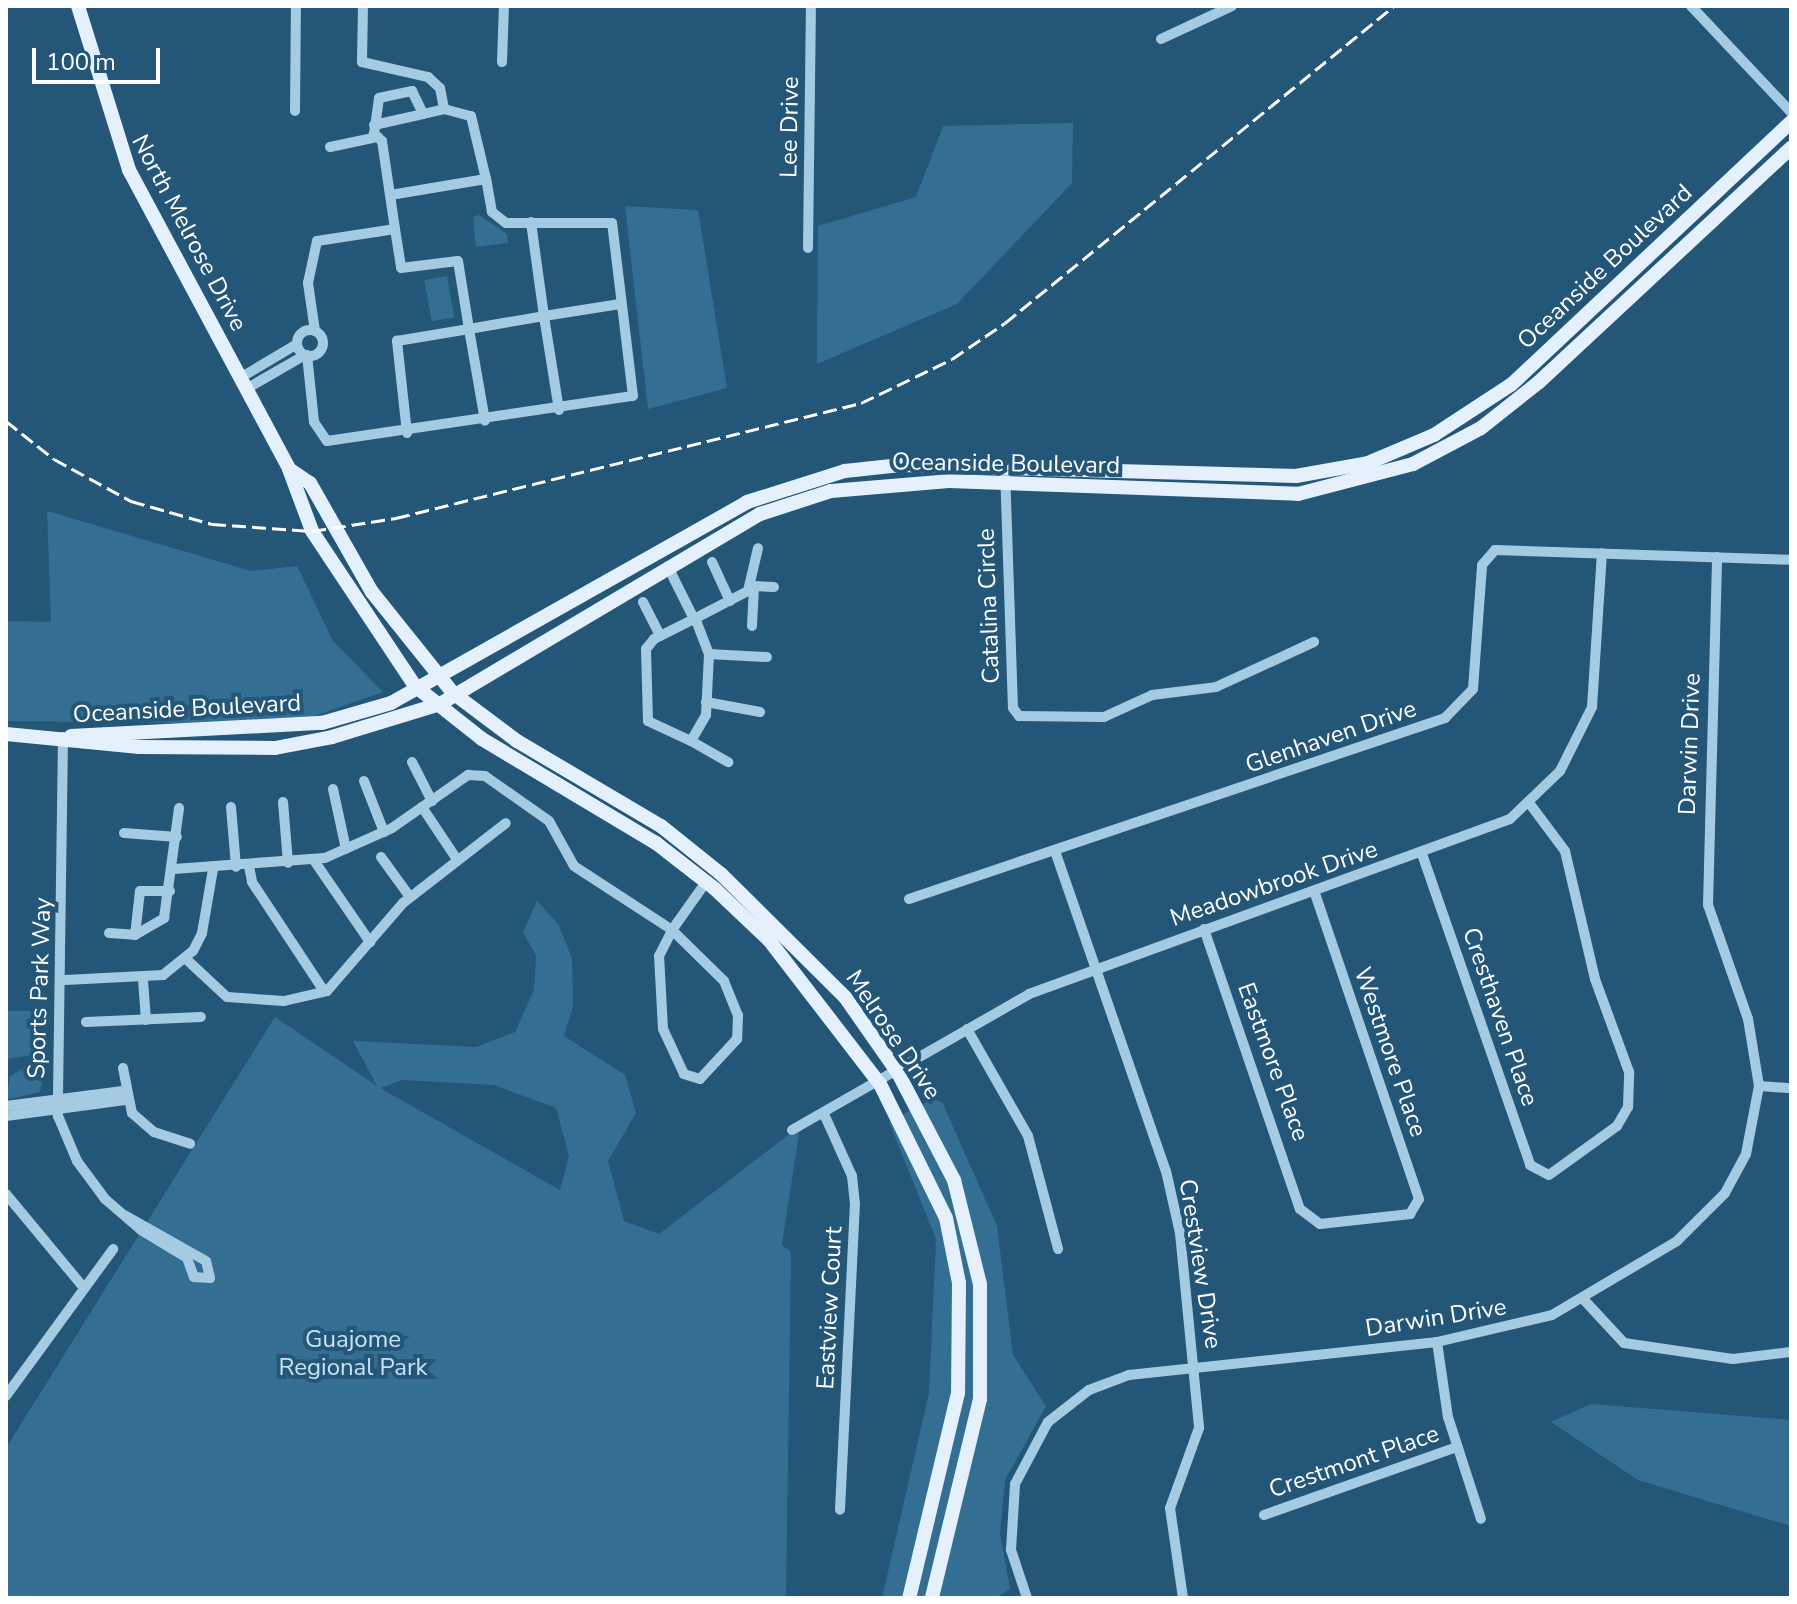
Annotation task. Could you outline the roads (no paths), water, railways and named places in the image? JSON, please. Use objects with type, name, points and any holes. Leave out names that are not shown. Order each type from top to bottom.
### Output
[{"type":"main road","name":"North Melrose Drive","points":[[78,6],[112,131],[289,469],[312,531],[415,686]]},
{"type":"main road","name":"Oceanside Boulevard","points":[[63,737],[115,746],[275,748],[440,704],[453,693],[607,600],[760,514],[831,491],[900,482],[1005,476],[1281,477],[1356,465],[1434,435],[1512,384],[1791,122]]},
{"type":"main road","name":"Oceanside Boulevard","points":[[63,737],[322,723],[391,703],[415,686],[671,543],[788,485],[845,471],[901,465],[1005,476],[1293,494],[1413,464],[1481,428],[1791,148]]},
{"type":"main road","points":[[1293,494],[1356,465]]},
{"type":"main road","name":"North Melrose Drive","points":[[289,469],[310,483],[372,592],[435,675]]},
{"type":"main road","points":[[607,600],[669,558],[671,543]]},
{"type":"main road","name":"Melrose Drive","points":[[435,675],[453,693],[517,741],[661,826],[721,874],[845,997],[898,1073],[954,1180],[980,1284],[980,1399],[932,1598]]},
{"type":"main road","name":"Melrose Drive","points":[[415,686],[482,739],[656,843],[706,882],[769,940],[880,1084],[946,1218],[959,1283],[958,1393],[909,1598]]},
{"type":"main road","points":[[6,734],[63,737]]},
{"type":"street","points":[[295,111],[296,6]]},
{"type":"street","points":[[363,6],[362,62],[428,77],[440,88],[444,109]]},
{"type":"street","points":[[502,62],[504,6]]},
{"type":"street","name":"Lee Drive","points":[[808,248],[811,6]]},
{"type":"street","points":[[1161,39],[1218,9],[1232,6]]},
{"type":"street","points":[[1691,6],[1791,112]]},
{"type":"street","points":[[423,114],[412,91],[379,98],[374,125],[390,195],[401,268],[458,261],[485,421]]},
{"type":"street","points":[[297,344],[306,355],[322,439],[407,433],[633,396],[612,223],[531,222],[497,218],[471,116],[444,109],[374,125]]},
{"type":"street","points":[[330,147],[378,137]]},
{"type":"street","points":[[390,195],[486,179]]},
{"type":"street","points":[[531,222],[559,410]]},
{"type":"street","points":[[243,383],[322,345],[315,331],[308,283],[317,241],[395,229]]},
{"type":"street","points":[[407,433],[397,341],[620,304]]},
{"type":"street","points":[[243,383],[297,344],[304,332],[315,331]]},
{"type":"street","name":"Catalina Circle","points":[[1005,476],[1013,708],[1019,716],[1104,717],[1152,695],[1216,687],[1314,642]]},
{"type":"street","points":[[752,626],[758,548]]},
{"type":"street","name":"Glenhaven Drive","points":[[909,899],[1445,718],[1473,689],[1487,555],[1501,549],[1791,560]]},
{"type":"street","name":"Meadowbrook Drive","points":[[792,1130],[880,1084],[967,1029],[1095,967],[1480,834],[1530,804],[1560,771],[1592,707],[1602,553]]},
{"type":"street","name":"Darwin Drive","points":[[1027,1598],[1009,1517],[1029,1450],[1048,1422],[1108,1382],[1195,1367],[1437,1342],[1495,1333],[1585,1301],[1677,1241],[1725,1193],[1746,1154],[1759,1086],[1748,1019],[1708,905],[1717,557]]},
{"type":"street","points":[[712,562],[730,601]]},
{"type":"street","points":[[668,566],[709,654],[706,702],[691,741]]},
{"type":"street","points":[[728,762],[691,741],[651,725],[646,649],[660,636],[754,586],[774,587]]},
{"type":"street","points":[[643,602],[660,636]]},
{"type":"street","points":[[709,654],[767,657]]},
{"type":"street","points":[[706,702],[760,712]]},
{"type":"street","name":"Sports Park Way","points":[[63,737],[65,980],[57,1104],[85,1174],[126,1216],[187,1258],[194,1277],[210,1278],[206,1261],[126,1216]]},
{"type":"street","points":[[412,762],[427,804],[456,858]]},
{"type":"street","points":[[174,869],[213,869],[313,859],[384,832],[468,775],[485,776],[549,821],[574,866],[672,930],[724,981],[738,1015],[735,1044],[700,1079],[684,1074],[663,1029],[659,956],[672,930],[706,882]]},
{"type":"street","points":[[364,781],[384,832]]},
{"type":"street","points":[[333,789],[346,849]]},
{"type":"street","points":[[283,802],[288,863]]},
{"type":"street","name":"Cresthaven Place","points":[[1422,854],[1530,1165],[1540,1174],[1556,1172],[1617,1126],[1628,1107],[1629,1072],[1595,979],[1565,851],[1530,804]]},
{"type":"street","points":[[231,807],[236,867]]},
{"type":"street","points":[[109,933],[135,935],[164,918],[174,869],[179,808]]},
{"type":"street","points":[[185,958],[227,997],[284,1001],[324,991],[410,897],[456,858],[506,823]]},
{"type":"street","points":[[124,833],[177,837]]},
{"type":"street","name":"Crestview Drive","points":[[1055,851],[1173,1197],[1195,1367],[1199,1428],[1170,1508],[1183,1598]]},
{"type":"street","points":[[381,857],[410,897]]},
{"type":"street","points":[[313,859],[370,942]]},
{"type":"street","points":[[249,866],[252,882],[324,991]]},
{"type":"street","points":[[65,980],[143,980],[185,958],[202,933],[213,869]]},
{"type":"street","points":[[135,935],[140,891],[170,891]]},
{"type":"street","name":"Westmore Place","points":[[1300,1209],[1320,1224],[1400,1217],[1419,1199],[1314,891]]},
{"type":"street","name":"Eastmore Place","points":[[1204,929],[1300,1209]]},
{"type":"street","points":[[143,980],[146,1020]]},
{"type":"street","points":[[86,1022],[201,1017]]},
{"type":"street","points":[[967,1029],[1028,1136],[1058,1249]]},
{"type":"street","points":[[123,1068],[124,1095],[154,1132],[190,1144]]},
{"type":"street","points":[[1759,1086],[1791,1088]]},
{"type":"street","points":[[6,1106],[57,1104],[124,1095]]},
{"type":"street","points":[[6,1116],[57,1104]]},
{"type":"street","name":"Eastview Court","points":[[824,1114],[852,1176],[855,1203],[840,1510]]},
{"type":"street","points":[[8,1202],[84,1288]]},
{"type":"street","points":[[6,1396],[113,1249]]},
{"type":"street","points":[[1585,1301],[1624,1343],[1733,1359],[1791,1352]]},
{"type":"street","points":[[1437,1342],[1457,1447],[1481,1519]]},
{"type":"street","name":"Crestmont Place","points":[[1264,1515],[1457,1447]]},
{"type":"railway","points":[[6,421],[54,459],[131,501],[212,524],[312,531],[396,518],[861,403],[952,359],[1005,323],[1394,6]]},
{"type":"park label","name":"Guajome Regional Park","points":[[353,1354]]}]
